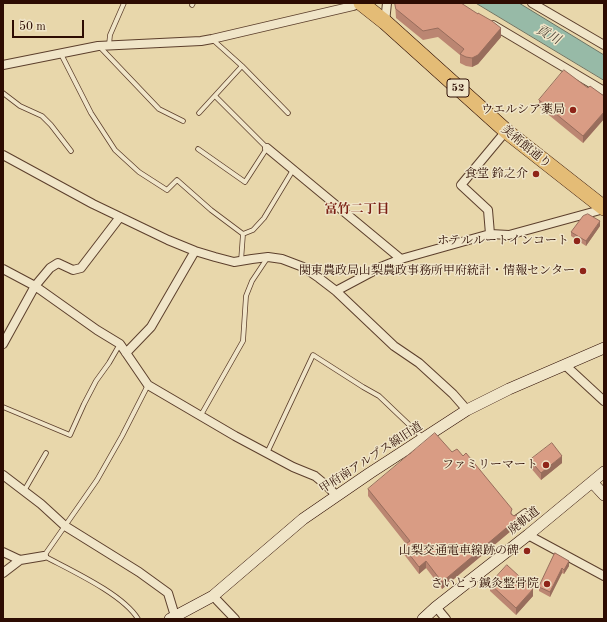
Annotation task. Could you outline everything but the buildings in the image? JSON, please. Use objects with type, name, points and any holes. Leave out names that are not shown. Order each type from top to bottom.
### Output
[{"type":"highway","name":"美術館通り","points":[[361,3],[385,22],[506,131],[604,209]]},
{"type":"street","points":[[3,65],[98,46],[201,41],[361,3]]},
{"type":"street","points":[[385,22],[387,3]]},
{"type":"street","points":[[532,3],[604,45]]},
{"type":"street","points":[[484,19],[604,91]]},
{"type":"street","points":[[490,234],[488,210],[461,185],[506,131]]},
{"type":"street","points":[[267,148],[401,259]]},
{"type":"street","points":[[3,155],[93,204],[168,240],[195,251],[234,262],[252,258],[268,257],[282,259],[303,267],[336,291],[394,346],[420,363],[453,394],[467,410]]},
{"type":"street","points":[[336,291],[381,267],[401,259],[490,234],[509,235],[604,209]]},
{"type":"street","points":[[3,344],[35,286],[50,268],[58,263],[73,270],[81,268],[120,217]]},
{"type":"street","points":[[126,353],[151,327],[195,251]]},
{"type":"street","points":[[3,269],[35,286],[97,330],[120,344],[148,384],[235,436],[293,467],[315,476],[337,496]]},
{"type":"street","name":"甲府南アルプス線旧道","points":[[172,618],[213,596],[303,519],[467,410],[508,389],[604,348]]},
{"type":"street","points":[[565,364],[604,401]]},
{"type":"street","name":"廃軌道","points":[[423,619],[604,472]]},
{"type":"street","points":[[3,475],[65,526],[138,572],[168,593],[172,618]]},
{"type":"street","points":[[592,482],[604,495]]},
{"type":"street","points":[[528,535],[604,576]]},
{"type":"street","points":[[3,552],[20,560]]},
{"type":"street","points":[[3,573],[20,560],[44,556]]},
{"type":"street","points":[[213,596],[235,619]]},
{"type":"street","points":[[436,607],[446,619]]},
{"type":"lane","points":[[109,45],[110,35],[124,3]]},
{"type":"lane","points":[[212,39],[242,66],[288,112]]},
{"type":"lane","points":[[98,46],[159,109],[183,121]]},
{"type":"lane","points":[[61,53],[91,113],[115,150],[139,172],[167,190],[177,180],[211,210],[243,234]]},
{"type":"lane","points":[[199,113],[242,66]]},
{"type":"lane","points":[[3,93],[20,106],[42,116],[71,151]]},
{"type":"lane","points":[[198,149],[245,182],[267,148],[215,96]]},
{"type":"lane","points":[[243,234],[253,230],[264,218],[293,170]]},
{"type":"lane","points":[[241,261],[243,234]]},
{"type":"lane","points":[[201,415],[243,341],[246,296],[252,281],[268,257]]},
{"type":"lane","points":[[3,407],[70,435],[96,381],[120,344]]},
{"type":"lane","points":[[267,453],[314,354],[379,396],[424,439]]},
{"type":"lane","points":[[138,619],[136,614],[125,604],[102,587],[44,556],[97,480],[122,436],[148,384]]},
{"type":"lane","points":[[24,491],[46,452]]},
{"type":"lane","points":[[514,519],[525,511]]},
{"type":"water","name":"貢川","points":[[476,3],[519,3],[604,55],[604,80]]},
{"type":"place","name":"ウエルシア薬局","points":[[573,110]]},
{"type":"place","name":"食堂 鈴之介","points":[[536,174]]},
{"type":"place","name":"ホテルルートインコート","points":[[577,241]]},
{"type":"place","name":"関東農政局山梨農政事務所甲府統計・情報センター","points":[[583,271]]},
{"type":"place","name":"ファミリーマート","points":[[546,465]]},
{"type":"place","name":"山梨交通電車線跡の碑","points":[[527,551]]},
{"type":"place","name":"さいとう鍼灸整骨院","points":[[547,584]]},
{"type":"district","name":"富竹二丁目","points":[[357,210]]}]
